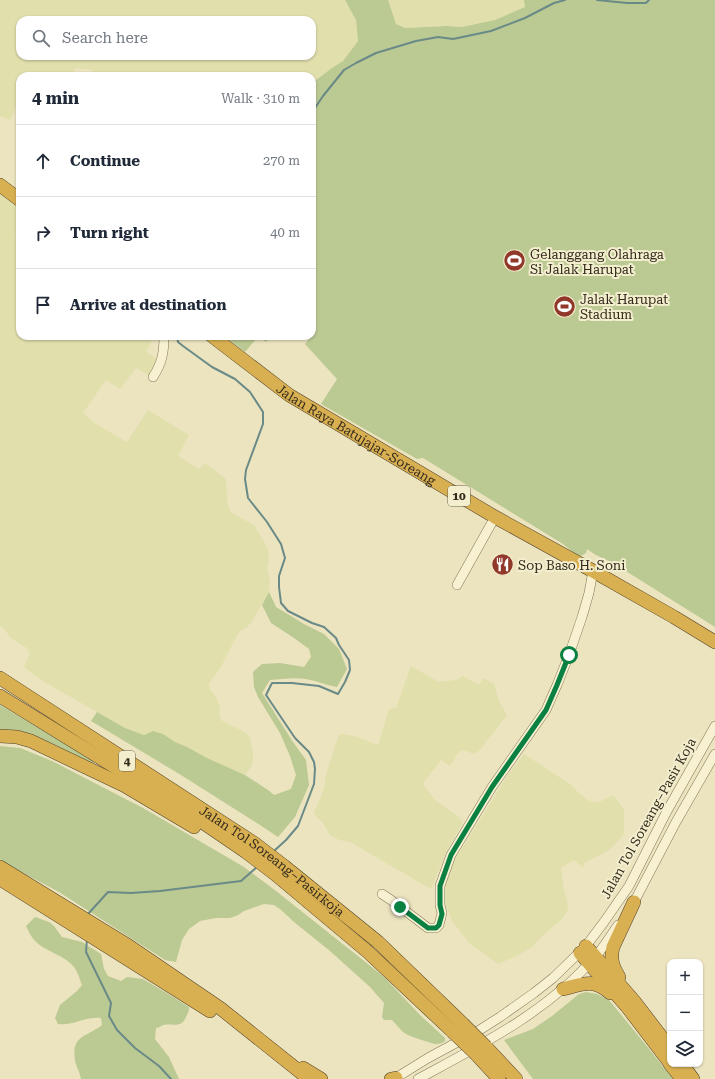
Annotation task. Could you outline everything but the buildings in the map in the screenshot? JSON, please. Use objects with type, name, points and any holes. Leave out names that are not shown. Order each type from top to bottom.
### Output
[{"type":"highway","points":[[0,185],[16,197]]},
{"type":"highway","name":"Jalan Raya Batujajar-Soreang","points":[[217,340],[289,395],[495,517],[593,571],[715,642]]},
{"type":"highway","name":"Jalan Tol Soreang–Pasirkoja","points":[[0,678],[277,871],[368,952],[516,1079]]},
{"type":"highway","name":"Jalan Tol Soreang–Pasirkoja","points":[[0,696],[248,850]]},
{"type":"highway","points":[[0,736],[17,737],[31,741],[125,786],[179,817],[248,850]]},
{"type":"highway","points":[[0,867],[215,1015],[299,1079]]},
{"type":"highway","points":[[0,879],[69,915]]},
{"type":"highway","points":[[634,902],[613,947],[613,967],[631,1004],[667,1059]]},
{"type":"highway","points":[[106,939],[129,946],[220,1008],[309,1079]]},
{"type":"highway","points":[[583,950],[667,1045]]},
{"type":"highway","points":[[563,989],[584,983],[596,983],[631,1004]]},
{"type":"highway","points":[[265,1043],[322,1079]]},
{"type":"highway","name":"Jalan Tol Soreang–Pasirkoja","points":[[481,1050],[499,1079]]},
{"type":"highway","points":[[281,1065],[295,1079]]},
{"type":"highway","points":[[672,1067],[682,1079]]},
{"type":"highway","points":[[684,1067],[694,1079]]},
{"type":"street","points":[[153,377],[161,363],[164,351],[164,340]]},
{"type":"street","points":[[457,585],[495,517]]},
{"type":"street","points":[[382,894],[428,928],[436,928],[439,925],[442,914],[440,905],[440,886],[451,855],[492,787],[546,710],[569,655],[582,617],[589,593],[593,571]]},
{"type":"street","name":"Jalan Tol Soreang–Pasir Koja","points":[[394,1079],[500,1017],[553,978],[583,950],[629,886],[667,812],[715,726]]},
{"type":"street","name":"Jalan Tol Soreang–Pasir Koja","points":[[418,1079],[488,1041],[542,1006],[563,989],[592,960],[634,902],[676,822],[715,754]]},
{"type":"shaded area","points":[[0,0],[345,0],[356,20],[358,41],[343,61],[316,80],[316,72],[93,72],[93,70],[75,68],[74,72],[16,72],[16,107],[10,120],[0,116]]},
{"type":"shaded area","points":[[388,0],[524,0],[525,7],[495,20],[462,27],[447,26],[405,28],[396,24]]},
{"type":"shaded area","points":[[1,192],[16,203],[16,340],[152,340],[146,352],[159,360],[151,377],[136,368],[120,389],[106,380],[83,413],[96,424],[127,442],[148,410],[189,435],[178,456],[199,469],[205,463],[226,479],[227,499],[231,512],[254,525],[268,550],[269,560],[267,567],[270,582],[269,592],[251,623],[240,631],[236,637],[221,667],[209,684],[210,690],[215,695],[220,707],[219,714],[221,720],[246,733],[250,738],[253,761],[251,767],[245,775],[175,742],[163,734],[153,731],[144,735],[125,728],[41,680],[24,667],[30,654],[27,648],[11,638],[0,626]]},
{"type":"shaded area","points":[[411,666],[439,682],[456,680],[463,676],[479,685],[484,678],[494,684],[499,701],[507,715],[479,751],[473,754],[463,750],[458,753],[450,766],[441,760],[424,782],[424,785],[435,800],[463,822],[445,855],[431,889],[350,842],[339,840],[330,835],[314,812],[325,785],[325,778],[340,734],[355,736],[378,745],[389,709],[396,708]]},
{"type":"shaded area","points":[[524,754],[570,784],[586,799],[592,802],[599,802],[613,795],[624,809],[624,830],[623,836],[609,850],[584,863],[583,868],[574,860],[561,868],[568,911],[560,921],[542,936],[532,947],[517,956],[498,964],[468,942],[453,923],[442,892],[452,864],[508,775]]},
{"type":"green space","name":"Gelanggang Olahraga Si Jalak Harupat","points":[[345,0],[388,0],[396,24],[405,28],[447,26],[462,27],[495,20],[525,7],[524,0],[715,0],[715,627],[613,563],[587,549],[586,553],[579,557],[563,544],[423,458],[417,459],[321,404],[337,379],[305,344],[308,340],[316,340],[316,80],[343,61],[358,41],[356,20]]},
{"type":"green space","points":[[229,340],[255,340],[245,352]]},
{"type":"green space","points":[[269,592],[276,607],[324,634],[339,649],[347,669],[337,687],[297,678],[270,680],[262,693],[306,760],[309,785],[295,817],[278,837],[181,775],[91,721],[97,712],[125,728],[144,735],[153,731],[163,734],[175,742],[207,758],[245,775],[274,795],[291,789],[296,775],[290,756],[280,733],[258,697],[254,687],[253,672],[262,664],[280,663],[304,667],[311,657],[309,649],[271,623],[262,605]]},
{"type":"green space","points":[[0,705],[94,761],[93,764],[36,737],[13,731],[0,730]]},
{"type":"green space","points":[[0,746],[20,748],[52,761],[143,808],[244,867],[383,976],[420,1015],[445,1038],[445,1041],[436,1044],[430,1043],[404,1033],[392,1020],[384,1020],[382,1017],[384,1003],[370,987],[330,951],[274,905],[264,904],[230,918],[216,918],[200,921],[189,929],[182,940],[176,962],[165,960],[59,892],[10,866],[0,859]]},
{"type":"green space","points":[[35,917],[49,922],[62,937],[82,942],[101,954],[104,969],[108,976],[121,981],[127,977],[143,979],[189,1007],[189,1011],[182,1023],[176,1025],[163,1025],[156,1028],[155,1039],[169,1057],[179,1079],[81,1079],[75,1060],[75,1046],[81,1038],[102,1025],[101,1018],[90,1018],[69,1024],[58,1024],[55,1018],[60,1005],[82,985],[77,972],[68,961],[41,946],[30,934],[26,926]]},
{"type":"green space","points":[[586,992],[597,994],[609,1000],[673,1079],[533,1079],[504,1040],[533,1029],[579,994]]},
{"type":"waterway","points":[[316,106],[344,70],[376,53],[416,41],[438,37],[453,39],[491,31],[525,18],[554,3],[565,0]]},
{"type":"waterway","points":[[597,0],[627,3],[646,3],[649,0]]},
{"type":"waterway","points":[[178,340],[183,346],[212,367],[235,379],[250,392],[263,412],[263,424],[246,470],[245,479],[248,498],[267,522],[281,544],[285,558],[279,576],[281,603],[288,611],[312,623],[324,627],[336,638],[349,660],[350,670],[338,694],[319,686],[292,683],[272,683],[266,695],[295,738],[309,752],[314,762],[315,769],[314,784],[298,826],[274,851]]},
{"type":"waterway","points":[[88,914],[108,892],[131,893],[160,891],[241,881],[257,867]]},
{"type":"waterway","points":[[87,939],[86,952],[111,1003],[109,1016],[117,1030],[135,1048],[159,1066],[171,1079]]},
{"type":"place","name":"Gelanggang Olahraga Si Jalak Harupat","points":[[514,261]]},
{"type":"place","name":"Jalak Harupat Stadium","points":[[565,306]]},
{"type":"place","name":"Sop Baso H. Soni","points":[[503,565]]},
{"type":"route","points":[[400,907],[428,928],[436,928],[439,925],[442,914],[440,905],[440,886],[451,855],[492,787],[546,710],[569,655]]}]
